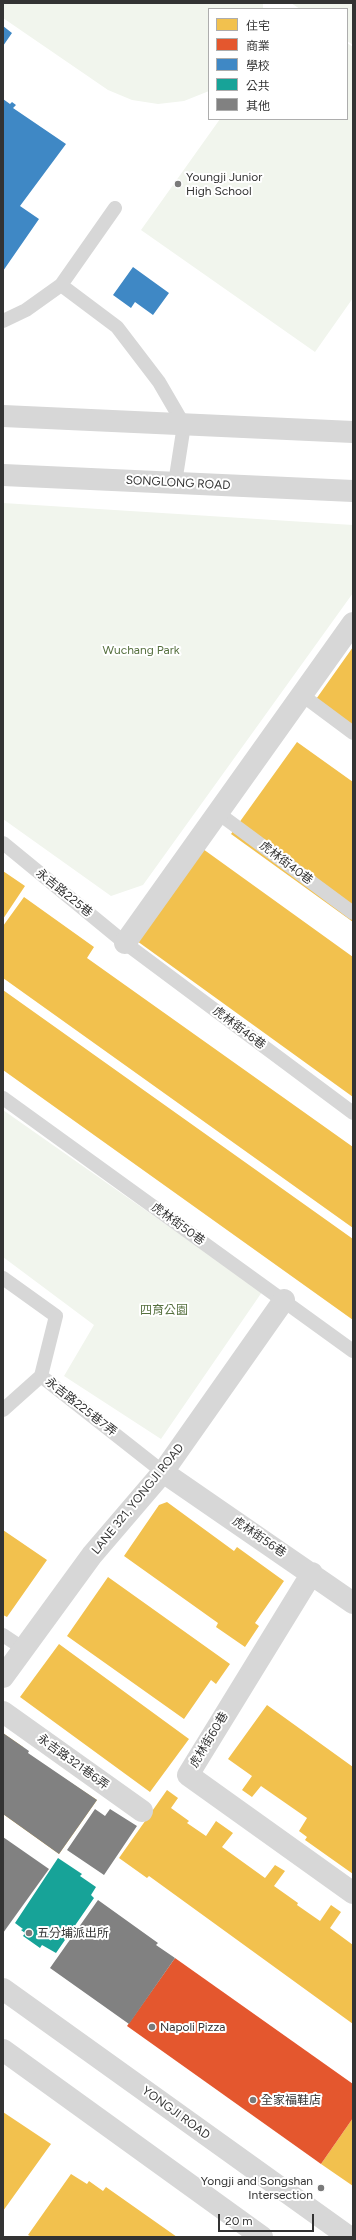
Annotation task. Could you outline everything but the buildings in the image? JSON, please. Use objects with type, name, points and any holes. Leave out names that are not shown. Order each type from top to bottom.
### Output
[{"type":"street","points":[[3,416],[353,432]]},
{"type":"street","name":"SONGLONG ROAD","points":[[3,475],[353,492]]},
{"type":"street","points":[[125,943],[353,623]]},
{"type":"street","name":"LANE 321, YONGJI ROAD","points":[[3,1677],[92,1556],[163,1472],[284,1300]]},
{"type":"street","name":"虎林街56巷","points":[[163,1472],[312,1573],[353,1603]]},
{"type":"street","name":"虎林街60巷","points":[[312,1573],[188,1775],[353,1893]]},
{"type":"street","name":"永吉路321巷6弄","points":[[3,1712],[142,1812]]},
{"type":"street","name":"YONGJI ROAD","points":[[3,1989],[350,2237]]},
{"type":"street","points":[[3,2050],[262,2237]]},
{"type":"lane","points":[[3,321],[26,310],[62,285],[115,208]]},
{"type":"lane","points":[[62,285],[117,327],[159,382],[184,424],[175,483]]},
{"type":"lane","points":[[302,695],[353,733]]},
{"type":"lane","name":"虎林街40巷","points":[[218,813],[353,913]]},
{"type":"lane","name":"永吉路225巷","points":[[3,843],[125,943]]},
{"type":"lane","name":"虎林街46巷","points":[[125,943],[353,1113]]},
{"type":"lane","name":"虎林街50巷","points":[[3,1098],[353,1351]]},
{"type":"lane","name":"永吉路225巷7弄","points":[[3,1278],[56,1316],[41,1376],[163,1472]]},
{"type":"lane","points":[[3,1410],[41,1376]]},
{"type":"lane","points":[[3,1635],[24,1649]]},
{"type":"green space","points":[[3,3],[263,3],[263,8],[208,8],[208,91],[184,101],[158,104],[132,100],[108,90],[3,18]]},
{"type":"green space","points":[[291,3],[352,3],[353,45],[348,42],[348,8],[298,8]]},
{"type":"green space","points":[[348,44],[353,47],[353,298],[315,352],[141,230],[219,120],[348,120]]},
{"type":"green space","name":"Wuchang Park","points":[[3,503],[353,525],[353,593],[143,885],[111,896],[3,819]]},
{"type":"green space","name":"四育公園","points":[[3,1110],[262,1292],[161,1439],[64,1376],[94,1325],[3,1257]]},
{"type":"place","name":"Youngji Junior High School","points":[[178,184]]},
{"type":"place","name":"五分埔派出所","points":[[29,1933]]},
{"type":"place","name":"Napoli Pizza","points":[[152,2027]]},
{"type":"place","name":"全家福鞋店","points":[[253,2100]]},
{"type":"place","name":"Yongji and Songshan Intersection","points":[[321,2188]]}]
